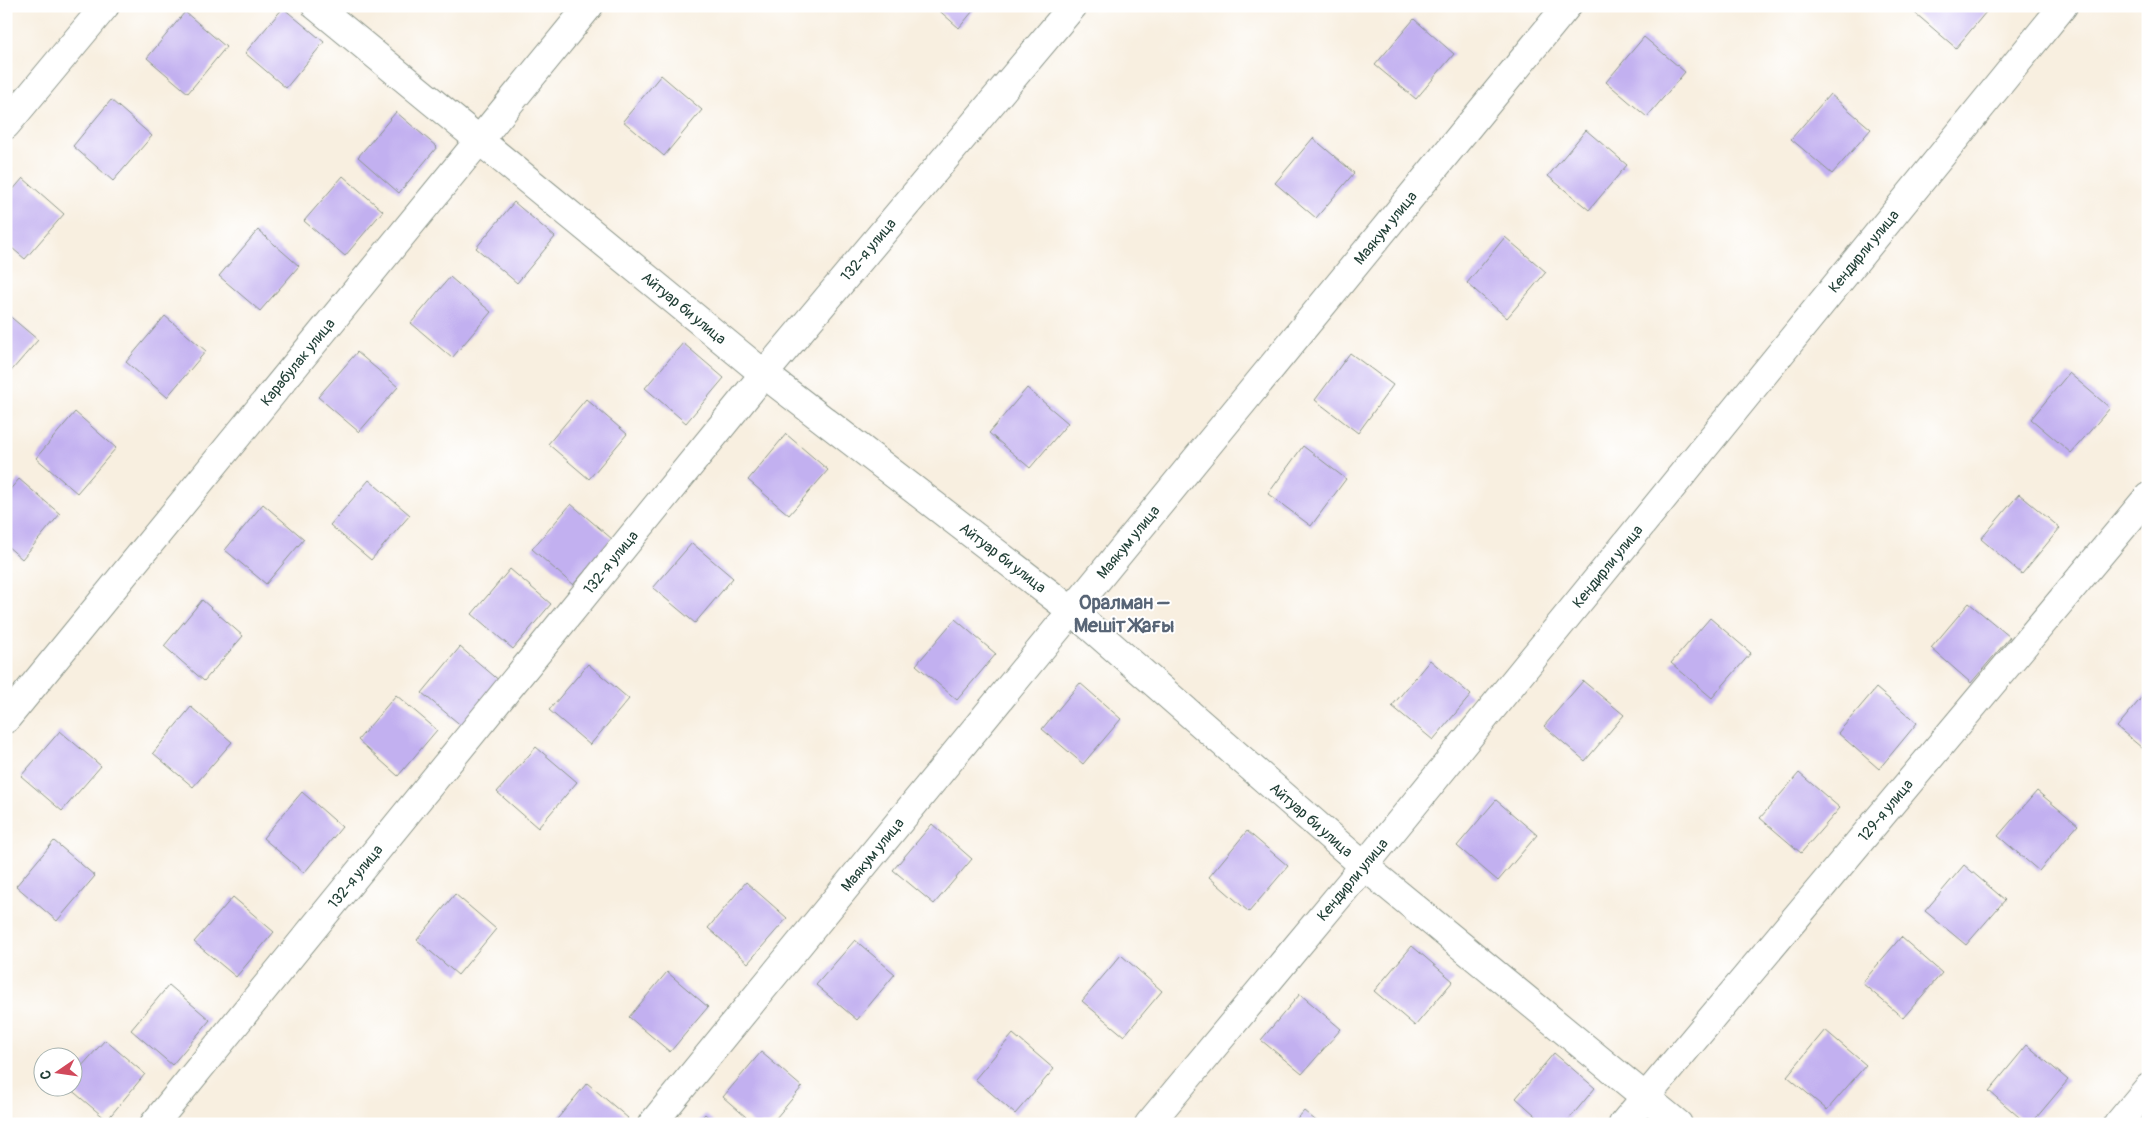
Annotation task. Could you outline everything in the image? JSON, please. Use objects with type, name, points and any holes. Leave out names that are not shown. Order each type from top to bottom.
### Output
[{"type":"street","points":[[6,125],[105,6]]},
{"type":"street","name":"Айтуар би улица","points":[[316,6],[764,374],[1072,611],[1364,866],[1678,1124]]},
{"type":"street","name":"Карабулак улица","points":[[6,718],[589,6]]},
{"type":"street","name":"132-я улица","points":[[154,1124],[764,374],[1073,6]]},
{"type":"street","name":"Маякум улица","points":[[652,1124],[1568,6]]},
{"type":"street","name":"Кендирли улица","points":[[1149,1124],[1364,866],[2063,6]]},
{"type":"street","name":"129-я улица","points":[[1623,1124],[2148,497]]},
{"type":"street","points":[[2118,1124],[2148,1088]]},
{"type":"building","points":[[934,6],[977,6],[959,28]]},
{"type":"building","points":[[1921,6],[1991,6],[1956,48],[1915,13]]},
{"type":"building","points":[[283,8],[324,42],[286,88],[245,53]]},
{"type":"building","points":[[185,12],[226,47],[188,93],[147,58]]},
{"type":"building","points":[[1414,19],[1454,54],[1416,99],[1375,65]]},
{"type":"building","points":[[1644,37],[1685,72],[1647,117],[1606,82]]},
{"type":"building","points":[[661,75],[702,110],[664,156],[623,121]]},
{"type":"building","points":[[1830,94],[1871,129],[1832,174],[1791,139]]},
{"type":"building","points":[[111,100],[152,136],[113,181],[73,146]]},
{"type":"building","points":[[396,112],[437,147],[399,193],[358,157]]},
{"type":"building","points":[[1586,130],[1627,165],[1589,210],[1548,176]]},
{"type":"building","points":[[1313,138],[1354,173],[1316,218],[1275,183]]},
{"type":"building","points":[[343,176],[383,211],[345,256],[304,221]]},
{"type":"building","points":[[23,178],[64,214],[25,259],[6,243],[6,198]]},
{"type":"building","points":[[514,202],[555,237],[517,283],[476,248]]},
{"type":"building","points":[[258,230],[299,266],[260,311],[219,276]]},
{"type":"building","points":[[1505,237],[1546,272],[1507,318],[1467,283]]},
{"type":"building","points":[[450,277],[491,312],[452,358],[411,323]]},
{"type":"building","points":[[6,313],[38,340],[6,377]]},
{"type":"building","points":[[165,316],[206,351],[167,397],[126,362]]},
{"type":"building","points":[[683,343],[724,378],[686,423],[645,388]]},
{"type":"building","points":[[357,352],[398,387],[359,432],[318,397]]},
{"type":"building","points":[[1350,353],[1393,385],[1358,433],[1315,400]]},
{"type":"building","points":[[2069,373],[2110,408],[2071,453],[2031,419]]},
{"type":"building","points":[[1027,388],[1068,423],[1030,468],[989,433]]},
{"type":"building","points":[[586,399],[627,434],[589,479],[548,444]]},
{"type":"building","points":[[75,412],[116,448],[77,493],[36,458]]},
{"type":"building","points":[[786,434],[828,470],[789,515],[748,480]]},
{"type":"building","points":[[1303,446],[1346,479],[1311,526],[1268,494]]},
{"type":"building","points":[[19,479],[60,514],[22,559],[6,545],[6,494]]},
{"type":"building","points":[[369,480],[410,515],[371,560],[330,525]]},
{"type":"building","points":[[2019,494],[2060,528],[2022,574],[1981,539]]},
{"type":"building","points":[[263,504],[304,539],[266,584],[225,550]]},
{"type":"building","points":[[571,504],[612,539],[573,585],[532,549]]},
{"type":"building","points":[[692,543],[733,578],[695,623],[653,588]]},
{"type":"building","points":[[510,569],[551,604],[513,649],[472,614]]},
{"type":"building","points":[[202,600],[243,636],[204,681],[164,646]]},
{"type":"building","points":[[1969,603],[2010,637],[1971,683],[1931,648]]},
{"type":"building","points":[[1710,618],[1751,653],[1712,698],[1671,663]]},
{"type":"building","points":[[955,619],[996,654],[957,700],[916,665]]},
{"type":"building","points":[[460,647],[501,682],[463,727],[422,693]]},
{"type":"building","points":[[1430,660],[1471,695],[1433,740],[1392,706]]},
{"type":"building","points":[[588,664],[629,699],[590,745],[549,710]]},
{"type":"building","points":[[1583,681],[1624,715],[1585,761],[1544,726]]},
{"type":"building","points":[[1080,683],[1121,719],[1083,764],[1042,729]]},
{"type":"building","points":[[1876,688],[1917,723],[1879,769],[1838,733]]},
{"type":"building","points":[[2148,690],[2148,753],[2117,727]]},
{"type":"building","points":[[396,695],[437,730],[398,776],[358,740]]},
{"type":"building","points":[[191,707],[232,742],[193,787],[153,753]]},
{"type":"building","points":[[60,731],[101,766],[62,811],[21,776]]},
{"type":"building","points":[[536,747],[577,782],[538,828],[497,792]]},
{"type":"building","points":[[1799,773],[1840,808],[1801,853],[1760,818]]},
{"type":"building","points":[[2037,791],[2078,825],[2039,871],[1998,836]]},
{"type":"building","points":[[302,792],[342,827],[304,873],[263,838]]},
{"type":"building","points":[[1496,800],[1537,835],[1498,881],[1457,846]]},
{"type":"building","points":[[932,824],[972,859],[934,904],[893,870]]},
{"type":"building","points":[[1247,831],[1288,866],[1249,912],[1209,877]]},
{"type":"building","points":[[54,841],[95,876],[57,921],[16,886]]},
{"type":"building","points":[[1964,865],[2005,900],[1966,945],[1925,911]]},
{"type":"building","points":[[746,882],[787,918],[748,963],[708,928]]},
{"type":"building","points":[[455,894],[496,929],[458,975],[417,940]]},
{"type":"building","points":[[233,897],[274,932],[236,977],[194,942]]},
{"type":"building","points":[[1901,937],[1942,973],[1903,1018],[1862,983]]},
{"type":"building","points":[[855,940],[895,974],[857,1020],[816,985]]},
{"type":"building","points":[[1412,946],[1453,981],[1415,1026],[1374,991]]},
{"type":"building","points":[[1121,955],[1162,991],[1124,1036],[1082,1001]]},
{"type":"building","points":[[667,972],[708,1007],[670,1052],[629,1017]]},
{"type":"building","points":[[169,985],[210,1020],[172,1065],[131,1030]]},
{"type":"building","points":[[1300,994],[1341,1029],[1302,1074],[1261,1040]]},
{"type":"building","points":[[1825,1030],[1866,1065],[1827,1110],[1787,1076]]},
{"type":"building","points":[[1013,1034],[1054,1069],[1015,1114],[975,1079]]},
{"type":"building","points":[[105,1040],[145,1074],[107,1120],[81,1098],[82,1066]]},
{"type":"building","points":[[2027,1045],[2068,1080],[2031,1124],[2027,1124],[1989,1091]]},
{"type":"building","points":[[761,1052],[802,1087],[771,1124],[754,1124],[723,1097]]},
{"type":"building","points":[[1554,1053],[1595,1088],[1565,1124],[1545,1124],[1516,1098]]},
{"type":"building","points":[[587,1083],[628,1118],[624,1124],[553,1124]]},
{"type":"building","points":[[1304,1111],[1320,1124],[1293,1124]]},
{"type":"building","points":[[705,1114],[716,1124],[696,1124]]},
{"type":"district","name":"Оралман – Мешіт Жағы","points":[[1124,614]]}]
